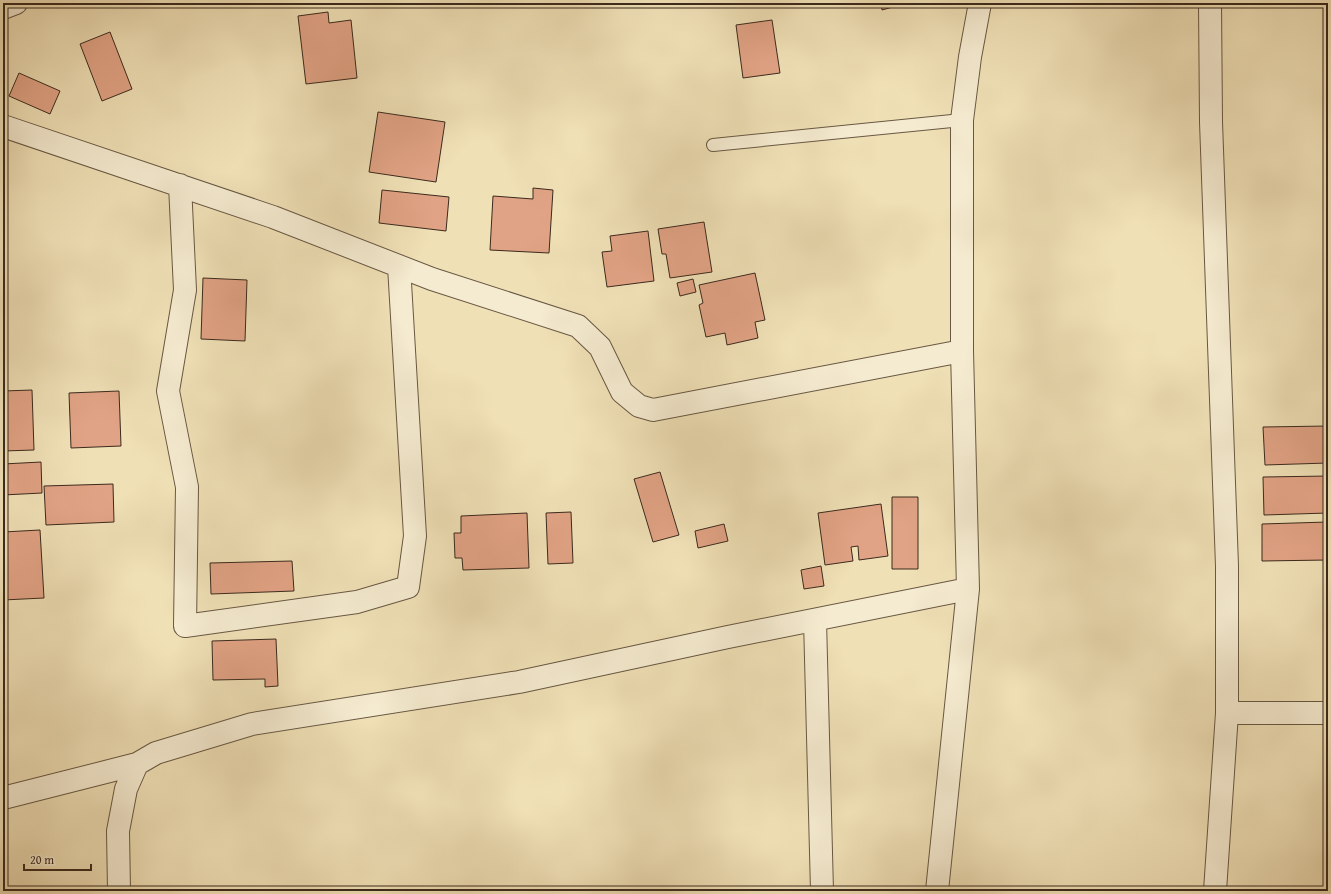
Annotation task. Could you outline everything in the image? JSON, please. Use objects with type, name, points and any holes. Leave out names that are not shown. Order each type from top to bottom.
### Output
[{"type":"street","points":[[3,8],[16,3]]},
{"type":"street","points":[[937,891],[968,589],[962,351],[962,120],[970,56],[980,3]]},
{"type":"street","points":[[1210,3],[1211,122],[1227,566],[1227,713],[1215,891]]},
{"type":"street","points":[[3,126],[273,217],[432,279],[578,326],[600,347],[622,392],[639,406],[653,410],[962,351]]},
{"type":"street","points":[[180,185],[185,290],[168,390],[187,487],[185,626],[357,602],[408,587],[415,536],[400,266]]},
{"type":"street","points":[[3,796],[7,797],[137,764],[156,753],[252,724],[519,682],[968,589]]},
{"type":"street","points":[[815,620],[822,891]]},
{"type":"street","points":[[1227,713],[1328,713]]},
{"type":"street","points":[[119,891],[118,831],[126,789],[137,764]]},
{"type":"lane","points":[[713,145],[962,120]]},
{"type":"building","points":[[881,3],[907,3],[882,10]]},
{"type":"building","points":[[328,12],[329,23],[351,20],[357,78],[306,84],[298,16]]},
{"type":"building","points":[[772,20],[780,73],[743,78],[736,25]]},
{"type":"building","points":[[110,32],[132,89],[102,101],[80,44]]},
{"type":"building","points":[[19,73],[60,91],[50,114],[9,96]]},
{"type":"building","points":[[378,112],[445,122],[436,182],[369,172]]},
{"type":"building","points":[[533,188],[553,190],[549,253],[490,250],[493,196],[533,199]]},
{"type":"building","points":[[382,190],[449,197],[446,231],[379,223]]},
{"type":"building","points":[[704,222],[712,272],[670,278],[666,254],[662,254],[658,229]]},
{"type":"building","points":[[648,231],[654,281],[607,287],[602,252],[612,251],[610,236]]},
{"type":"building","points":[[755,273],[765,320],[755,322],[758,338],[727,345],[725,333],[706,337],[699,305],[703,303],[699,285]]},
{"type":"building","points":[[203,278],[247,280],[245,341],[201,339]]},
{"type":"building","points":[[693,279],[696,292],[680,296],[677,283]]},
{"type":"building","points":[[32,390],[34,450],[3,451],[3,391]]},
{"type":"building","points":[[119,391],[121,446],[71,448],[69,393]]},
{"type":"building","points":[[1328,426],[1328,463],[1265,465],[1263,427]]},
{"type":"building","points":[[41,462],[42,493],[3,495],[3,464]]},
{"type":"building","points":[[660,472],[679,535],[653,542],[634,479]]},
{"type":"building","points":[[1328,476],[1328,513],[1264,515],[1263,477]]},
{"type":"building","points":[[113,484],[114,522],[46,525],[44,486]]},
{"type":"building","points":[[892,497],[918,497],[918,569],[892,569]]},
{"type":"building","points":[[881,504],[888,556],[859,560],[858,546],[851,547],[853,561],[825,565],[818,513]]},
{"type":"building","points":[[571,512],[573,563],[548,564],[546,513]]},
{"type":"building","points":[[527,513],[529,568],[463,570],[462,558],[455,558],[454,533],[461,533],[461,516]]},
{"type":"building","points":[[1328,522],[1328,560],[1262,561],[1262,524]]},
{"type":"building","points":[[724,524],[728,541],[698,548],[695,531]]},
{"type":"building","points":[[40,530],[44,598],[3,600],[3,532]]},
{"type":"building","points":[[292,561],[294,591],[211,594],[210,563]]},
{"type":"building","points":[[821,566],[824,586],[804,589],[801,570]]},
{"type":"building","points":[[276,639],[278,686],[265,687],[265,679],[213,680],[212,641]]}]
